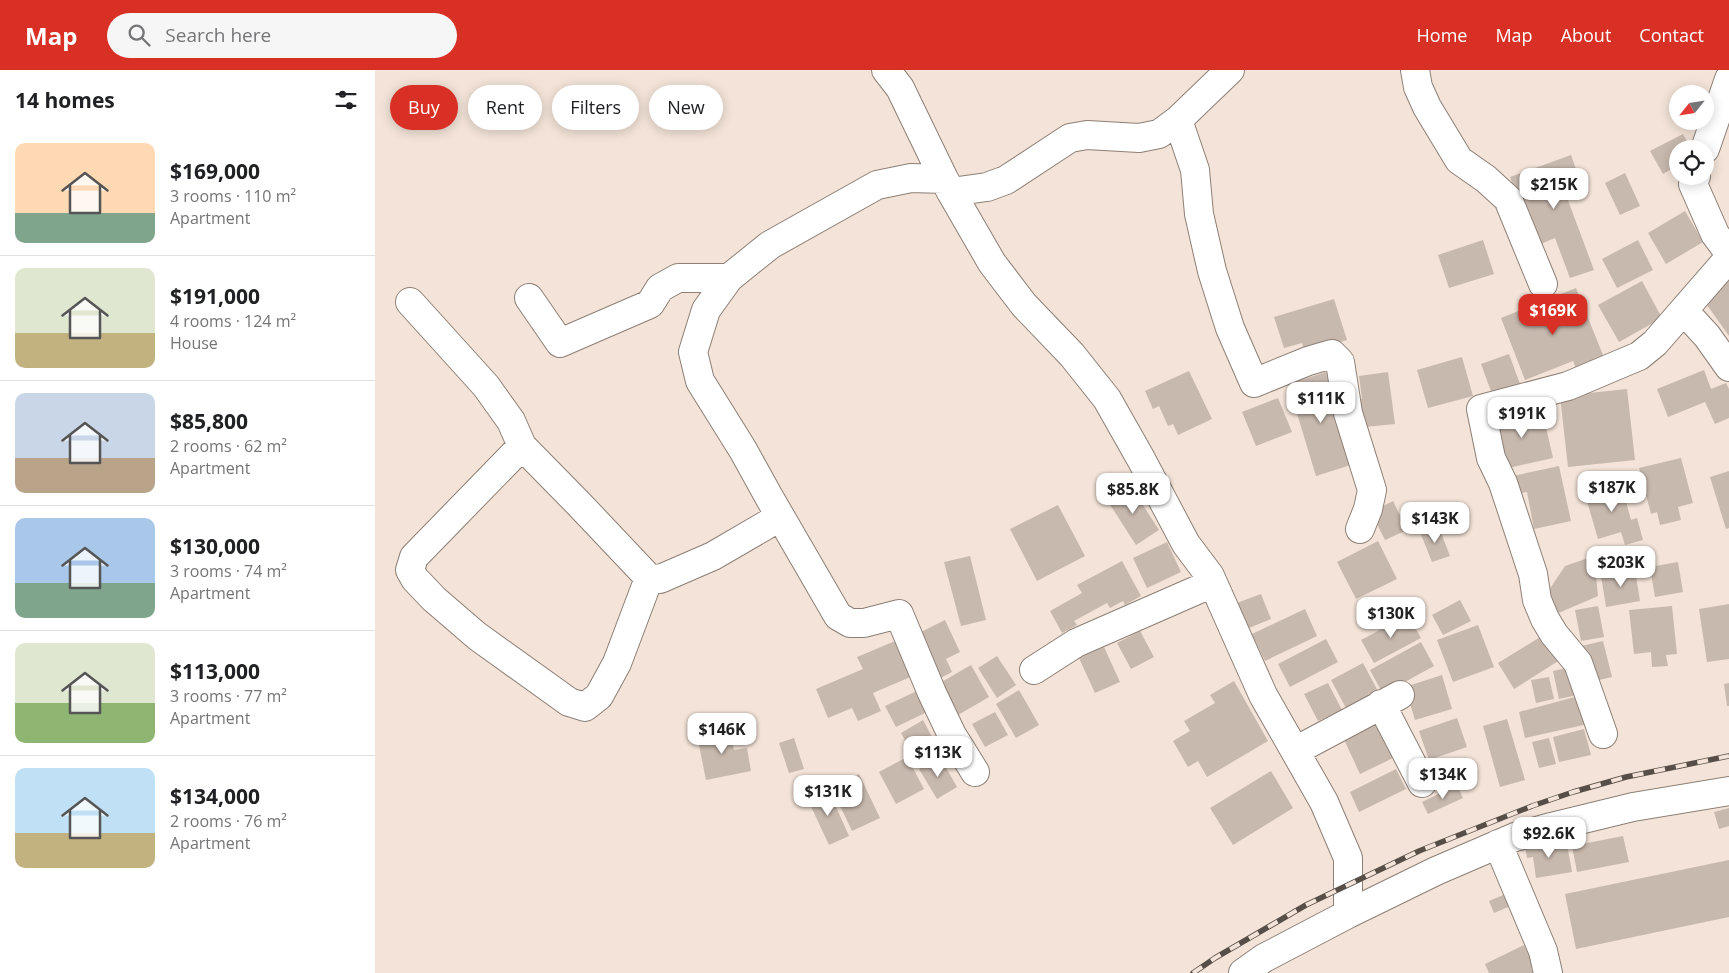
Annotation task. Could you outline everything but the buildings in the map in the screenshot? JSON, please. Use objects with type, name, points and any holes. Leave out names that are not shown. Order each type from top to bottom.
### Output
[{"type":"street","points":[[886,70],[900,88],[947,185],[992,263],[1024,305],[1072,355],[1107,400],[1186,544],[1210,576],[1263,695],[1324,802],[1348,858],[1349,914]]},
{"type":"street","points":[[975,772],[952,735],[899,614],[864,623],[850,623],[838,616],[743,450],[700,381],[693,352],[706,310],[729,278],[770,245],[877,185],[911,178],[947,185],[987,187],[1006,180],[1070,138],[1087,136],[1139,138],[1159,134],[1178,120],[1230,70]]},
{"type":"street","points":[[1415,70],[1418,87],[1427,108],[1459,160],[1486,178],[1508,200],[1543,284]]},
{"type":"street","points":[[1708,140],[1729,79]]},
{"type":"street","points":[[1178,120],[1195,170],[1199,214],[1212,271],[1230,328],[1254,383],[1308,361],[1332,354],[1340,362],[1348,414],[1372,490],[1361,529]]},
{"type":"street","points":[[1693,185],[1715,234],[1729,253]]},
{"type":"street","points":[[1603,734],[1578,663],[1554,634],[1537,600],[1533,574],[1519,537],[1503,483],[1491,458],[1481,409],[1568,386],[1639,356],[1655,343],[1729,258]]},
{"type":"street","points":[[529,298],[560,343],[650,304],[660,288],[678,278],[729,278]]},
{"type":"street","points":[[410,302],[486,386],[511,421],[522,446],[649,578],[661,579],[713,556],[780,517]]},
{"type":"street","points":[[1683,311],[1707,336],[1729,368]]},
{"type":"street","points":[[522,446],[414,558],[410,570],[415,579],[434,599],[477,636],[569,702],[585,707],[599,696],[617,663],[649,578]]},
{"type":"street","points":[[1034,670],[1077,643],[1213,583]]},
{"type":"street","points":[[1295,751],[1391,700],[1422,784]]},
{"type":"street","points":[[1243,973],[1264,958],[1349,914],[1436,871],[1515,837],[1551,826],[1633,807],[1729,791]]},
{"type":"street","points":[[1499,844],[1543,951],[1548,973]]},
{"type":"railway","points":[[1193,973],[1215,958],[1306,905],[1419,851],[1532,806],[1573,792],[1626,777],[1729,756]]}]
